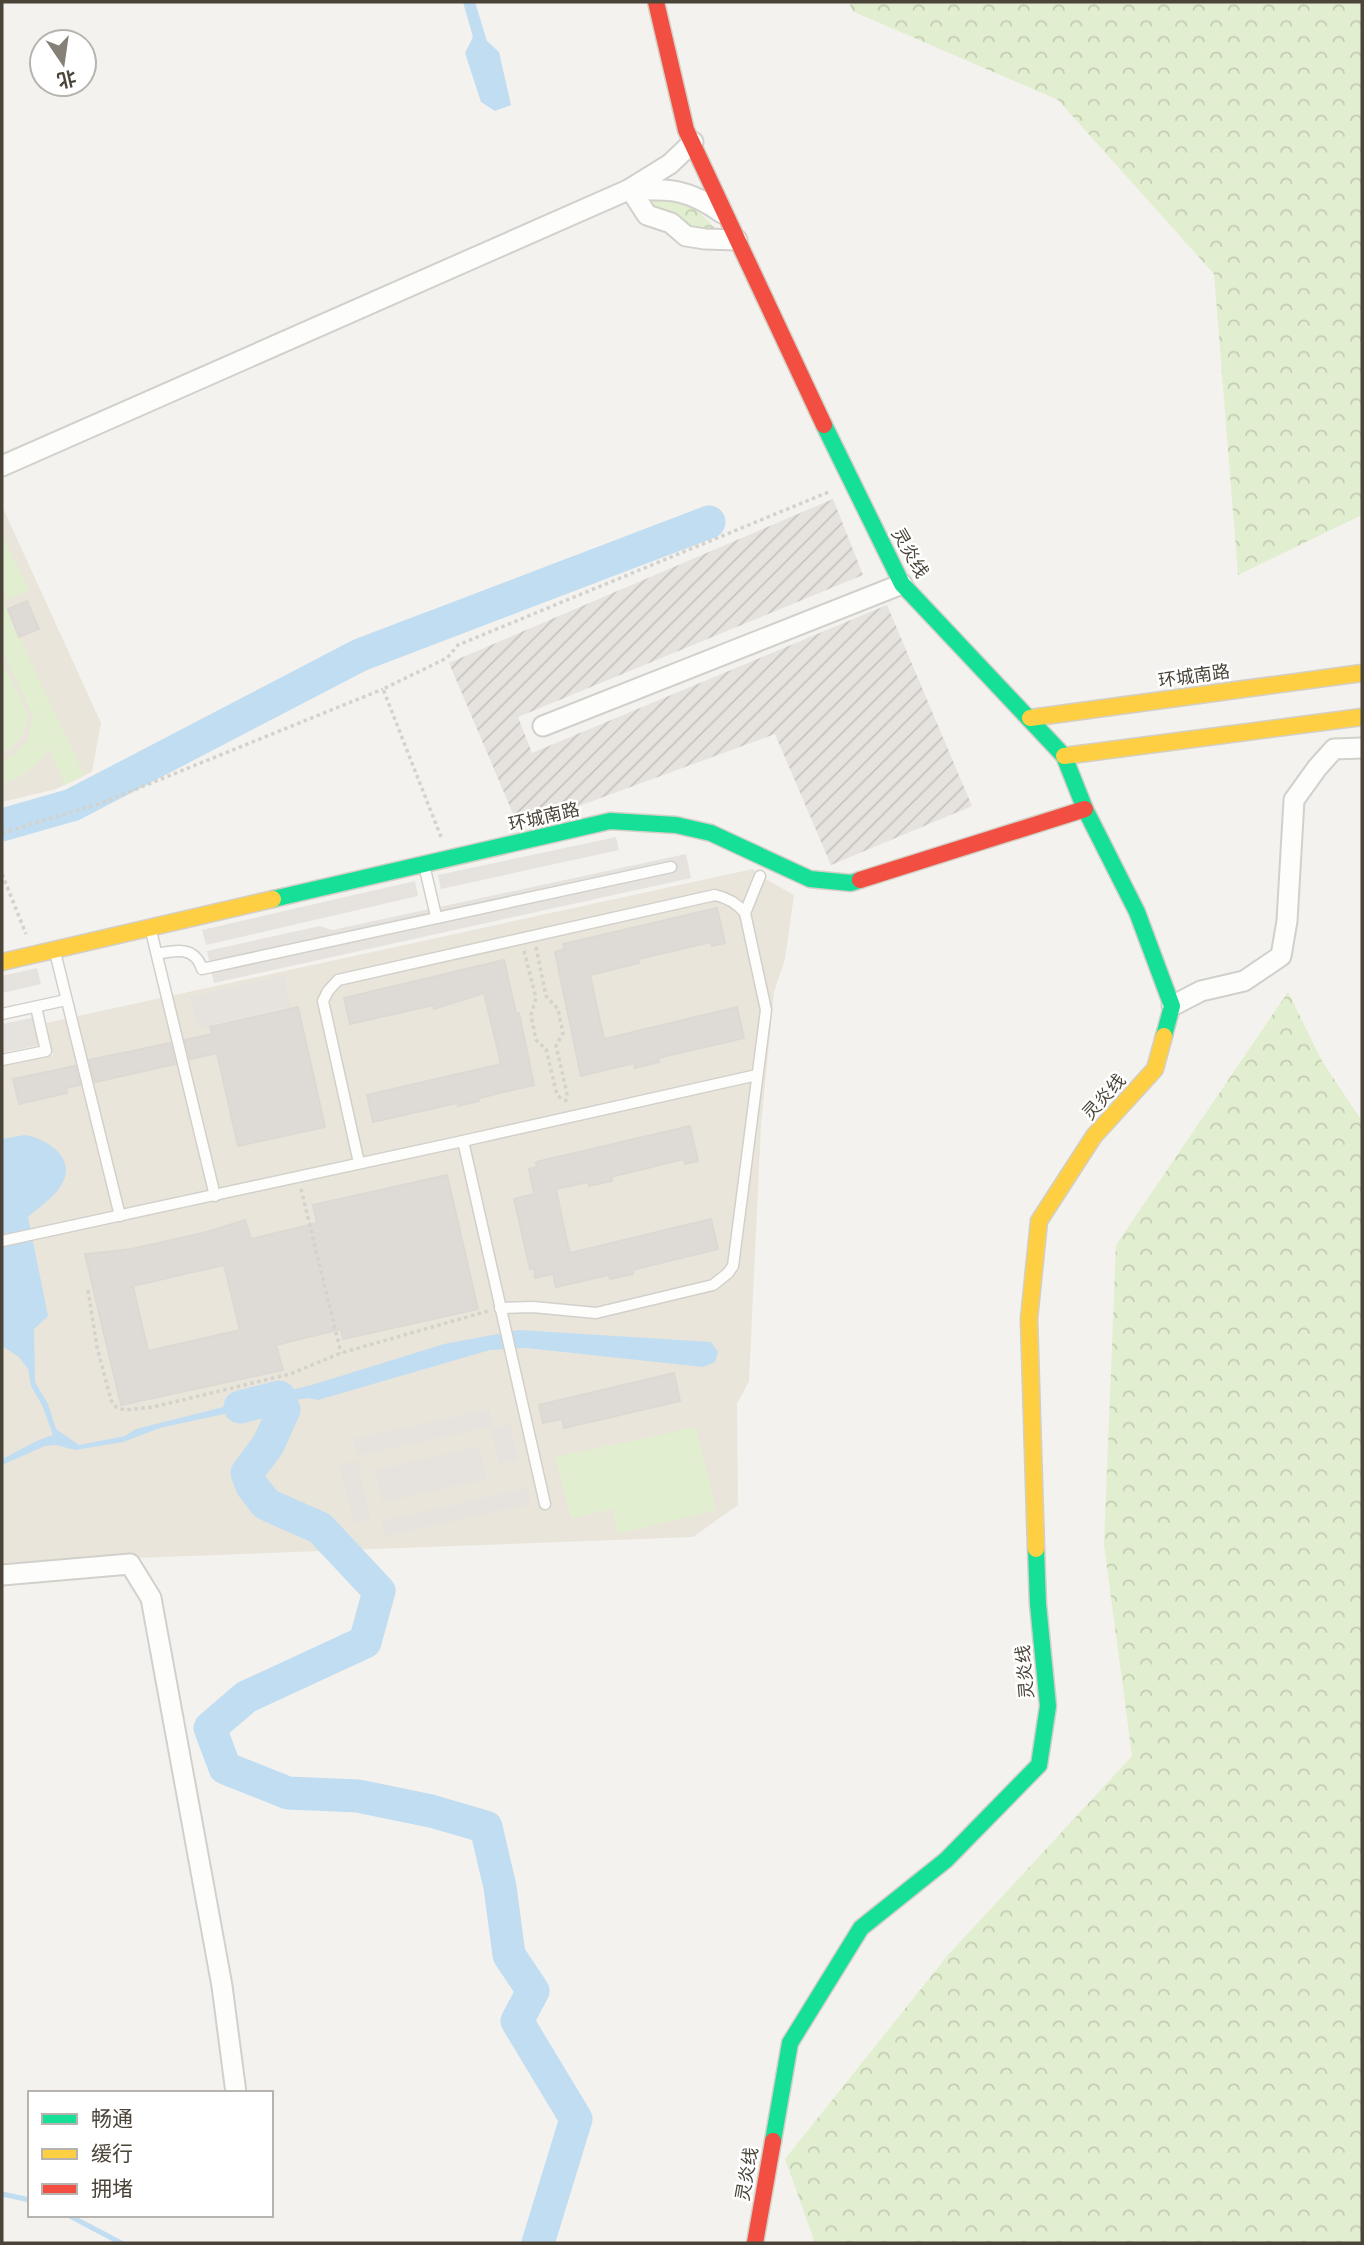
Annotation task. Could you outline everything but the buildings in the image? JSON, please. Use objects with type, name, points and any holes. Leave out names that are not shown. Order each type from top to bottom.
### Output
[{"type":"main road","name":"灵炎线","points":[[656,2],[686,130],[851,483],[902,584],[1064,756],[1085,808],[1137,912],[1172,1006],[1155,1069],[1094,1136],[1039,1221],[1029,1319],[1038,1604],[1048,1706],[1039,1765],[946,1860],[861,1928],[790,2043],[755,2243]]},
{"type":"main road","name":"环城南路","points":[[1030,718],[1362,673]]},
{"type":"main road","points":[[1064,756],[1362,717]]},
{"type":"main road","name":"环城南路","points":[[2,962],[610,821],[676,825],[711,833],[810,879],[851,883],[1085,808]]},
{"type":"street","points":[[2,466],[628,190],[670,164],[692,142]]},
{"type":"street","points":[[628,190],[670,189],[700,197],[725,215]]},
{"type":"street","points":[[628,190],[647,215],[671,223],[686,236],[737,240]]},
{"type":"street","points":[[543,726],[902,584]]},
{"type":"street","points":[[1172,1006],[1201,991],[1244,981],[1282,956],[1287,921],[1294,800],[1334,750],[1362,748]]},
{"type":"street","points":[[2,1575],[130,1564],[151,1598],[222,1986],[236,2091]]},
{"type":"lane","points":[[424,864],[436,916]]},
{"type":"lane","points":[[157,954],[173,950],[189,952],[200,960],[202,969],[671,867]]},
{"type":"lane","points":[[745,914],[760,876]]},
{"type":"lane","points":[[359,1164],[323,1001],[338,981],[715,895],[731,900],[739,906],[745,914],[766,1010],[733,1266],[713,1285],[596,1313],[533,1307],[500,1308]]},
{"type":"lane","points":[[151,928],[215,1196]]},
{"type":"lane","points":[[54,951],[120,1216]]},
{"type":"lane","points":[[2,1014],[66,1000]]},
{"type":"lane","points":[[2,1060],[46,1051],[36,1007]]},
{"type":"lane","points":[[2,1241],[757,1075]]},
{"type":"lane","points":[[463,1140],[545,1504]]},
{"type":"path","points":[[2,833],[102,803],[383,689],[447,658],[458,645],[851,483]]},
{"type":"path","points":[[383,689],[449,859]]},
{"type":"path","points":[[2,874],[34,955]]},
{"type":"path","points":[[533,936],[546,996],[558,1009],[563,1033],[556,1046],[567,1093],[564,1101],[568,1117]]},
{"type":"path","points":[[521,939],[536,998],[531,1015],[537,1040],[546,1049],[556,1095],[564,1101]]},
{"type":"path","points":[[536,998],[546,996]]},
{"type":"path","points":[[546,1049],[556,1046]]},
{"type":"path","points":[[298,1177],[341,1353]]},
{"type":"path","points":[[88,1290],[97,1347],[111,1400],[116,1407],[124,1410],[153,1407],[290,1374],[341,1353],[500,1308]]},
{"type":"shaded area","points":[[833,499],[863,575],[518,717],[532,753],[887,605],[972,806],[831,865],[775,734],[519,828],[449,663]]},
{"type":"shaded area","points":[[2,506],[101,723],[92,772],[56,789],[2,802]]},
{"type":"shaded area","points":[[616,837],[619,850],[441,889],[438,875]]},
{"type":"shaded area","points":[[686,854],[691,878],[214,983],[207,951],[320,926],[332,930]]},
{"type":"shaded area","points":[[753,869],[760,876],[794,895],[785,959],[774,992],[761,1125],[749,1381],[737,1404],[738,1505],[693,1537],[2,1563],[2,1066],[53,1055],[46,1023]]},
{"type":"shaded area","points":[[415,881],[418,896],[206,945],[202,930]]},
{"type":"shaded area","points":[[37,968],[41,984],[2,993],[2,976]]},
{"type":"shaded area","points":[[284,975],[291,1006],[198,1028],[190,997]]},
{"type":"shaded area","points":[[35,1017],[40,1045],[2,1053],[2,1024]]},
{"type":"shaded area","points":[[489,1409],[493,1426],[357,1456],[353,1439]]},
{"type":"shaded area","points":[[510,1424],[518,1460],[499,1464],[491,1428]]},
{"type":"shaded area","points":[[479,1446],[487,1479],[382,1502],[375,1470]]},
{"type":"shaded area","points":[[357,1460],[371,1519],[354,1523],[339,1465]]},
{"type":"shaded area","points":[[527,1488],[530,1504],[385,1536],[382,1521]]},
{"type":"green space","points":[[849,2],[1362,2],[1362,515],[1238,575],[1214,274],[1058,100],[852,11]]},
{"type":"green space","points":[[651,199],[689,206],[718,231],[693,235],[650,209]]},
{"type":"green space","points":[[2,535],[29,589],[8,600],[2,588]]},
{"type":"green space","points":[[2,600],[84,775],[65,785],[48,749],[28,771],[2,783],[2,761],[15,754],[27,741],[33,716],[2,650]]},
{"type":"green space","points":[[2,659],[28,716],[20,738],[12,747],[2,752]]},
{"type":"green space","points":[[1288,992],[1322,1061],[1362,1121],[1362,2243],[815,2243],[785,2159],[948,1955],[1132,1756],[1104,1545],[1116,1245]]},
{"type":"green space","points":[[696,1427],[716,1510],[618,1534],[612,1509],[571,1519],[556,1457]]},
{"type":"water","points":[[463,2],[475,2],[487,41],[499,52],[511,105],[495,111],[481,102],[465,53],[473,37]]},
{"type":"water","points":[[25,1135],[53,1147],[60,1154],[66,1170],[58,1190],[28,1217],[48,1316],[34,1329],[35,1382],[48,1404],[56,1429],[79,1445],[125,1436],[136,1429],[315,1384],[444,1344],[519,1330],[711,1342],[718,1352],[715,1362],[703,1367],[526,1348],[490,1350],[318,1400],[308,1398],[242,1410],[160,1428],[123,1442],[75,1450],[56,1445],[45,1446],[2,1465],[2,1459],[53,1435],[42,1405],[31,1386],[28,1369],[19,1357],[2,1346],[2,1139]]},
{"type":"waterway","points":[[2,825],[72,805],[360,655],[709,522]]},
{"type":"waterway","points":[[240,1407],[279,1397],[284,1410],[268,1445],[247,1473],[252,1486],[266,1504],[320,1528],[379,1591],[365,1642],[246,1697],[210,1728],[225,1768],[288,1793],[358,1796],[431,1811],[486,1827],[500,1887],[509,1955],[533,1991],[517,2021],[576,2119],[538,2243]]},
{"type":"waterway","points":[[2,2194],[28,2200]]},
{"type":"waterway","points":[[72,2217],[121,2243]]},
{"type":"traffic: fast","points":[[824,425],[902,584],[1064,756],[1085,809],[1137,912],[1172,1006],[1164,1036]]},
{"type":"traffic: fast","points":[[273,899],[610,821],[676,825],[711,833],[810,879],[851,883],[860,880]]},
{"type":"traffic: fast","points":[[773,2141],[790,2043],[861,1928],[946,1860],[1039,1765],[1048,1706],[1038,1604],[1036,1549]]},
{"type":"traffic: slow","points":[[1030,718],[1362,673]]},
{"type":"traffic: slow","points":[[1064,756],[1362,717]]},
{"type":"traffic: slow","points":[[2,962],[273,899]]},
{"type":"traffic: slow","points":[[1036,1549],[1029,1319],[1039,1221],[1094,1136],[1155,1069],[1164,1036]]},
{"type":"traffic: jam","points":[[656,2],[686,130],[824,425]]},
{"type":"traffic: jam","points":[[860,880],[1085,809]]},
{"type":"traffic: jam","points":[[755,2243],[773,2141]]}]
